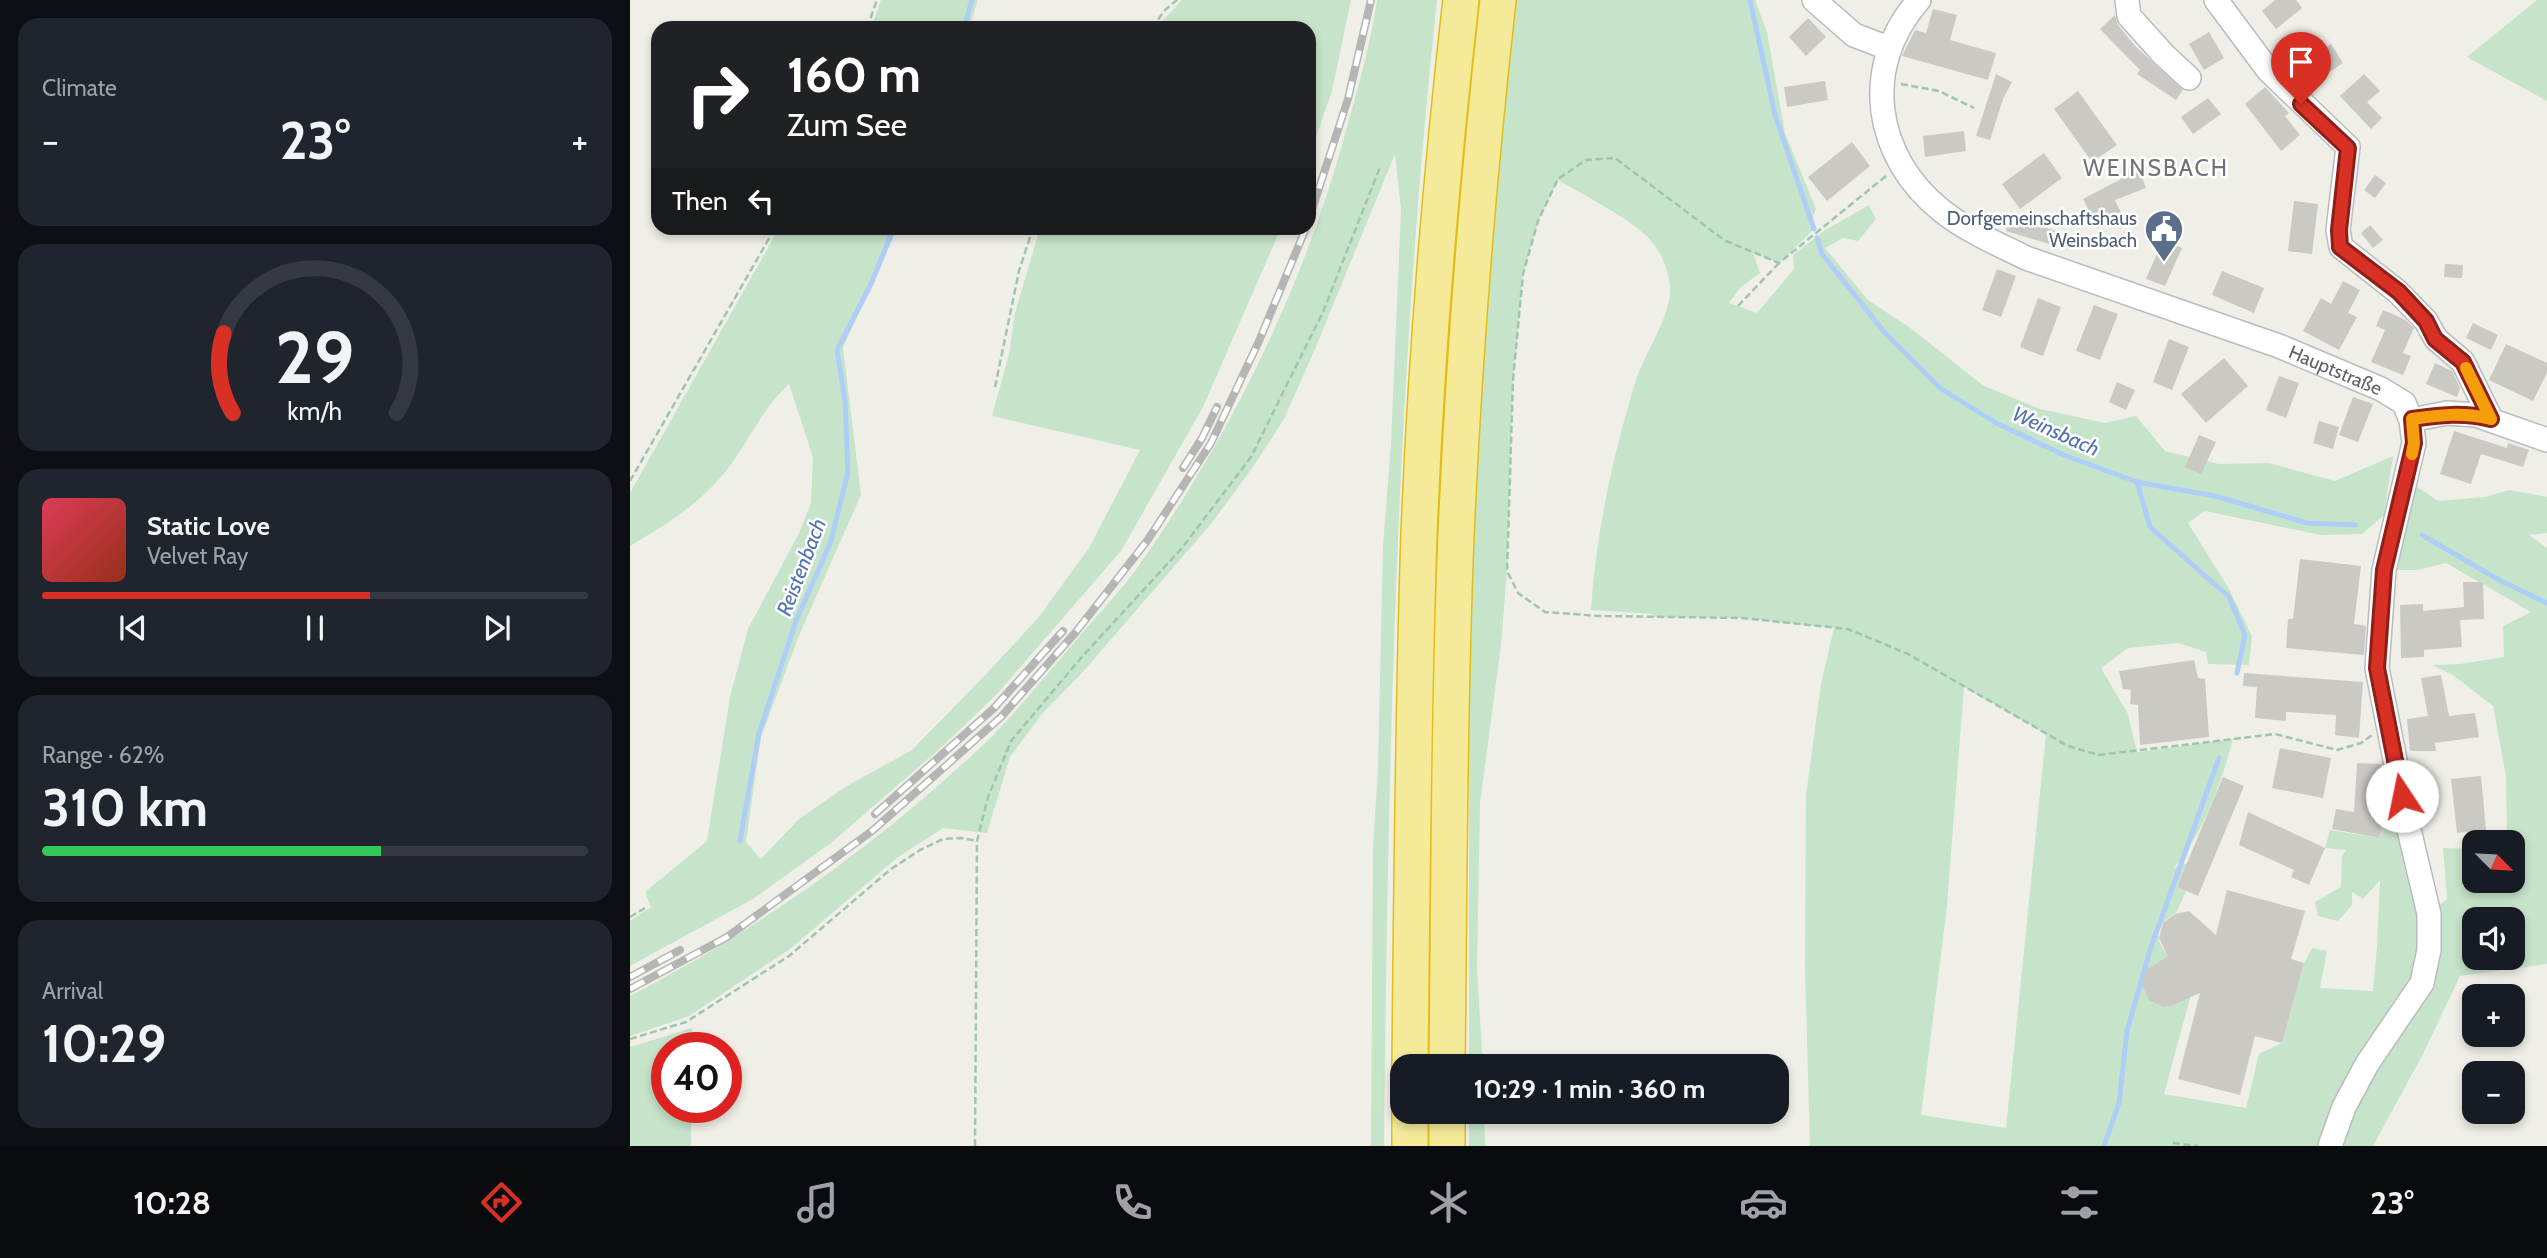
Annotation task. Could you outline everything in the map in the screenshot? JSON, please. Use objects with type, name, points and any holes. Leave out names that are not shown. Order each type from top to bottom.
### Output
[{"type":"highway","points":[[1410,1054],[1412,819],[1419,533],[1441,198],[1461,0]]},
{"type":"highway","points":[[1447,1054],[1456,536],[1478,200],[1498,0]]},
{"type":"highway","points":[[1410,1124],[1410,1146]]},
{"type":"highway","points":[[1447,1124],[1447,1146]]},
{"type":"street","points":[[1814,0],[1854,35],[1888,48]]},
{"type":"street","name":"Hauptstraße","points":[[1919,0],[1905,16],[1888,48],[1881,79],[1882,109],[1888,138],[1901,164],[1919,190],[1943,212],[1988,240],[2026,258],[2279,346],[2381,389],[2404,403],[2412,419]]},
{"type":"street","points":[[2127,0],[2129,16],[2189,78]]},
{"type":"street","points":[[2216,0],[2268,70],[2348,148],[2339,230],[2340,247],[2399,292],[2426,321],[2435,339],[2463,362],[2491,419]]},
{"type":"street","points":[[2330,1146],[2344,1107],[2367,1064],[2422,983],[2429,950],[2429,914],[2407,821],[2377,668],[2384,570],[2414,443],[2412,419],[2447,413],[2476,415],[2547,440]]},
{"type":"path","points":[[870,21],[877,0]]},
{"type":"path","points":[[1157,21],[1177,0]]},
{"type":"path","points":[[1881,79],[1938,91],[1974,108]]},
{"type":"path","points":[[1779,263],[1724,240],[1615,158],[1586,160],[1558,179],[1538,221],[1523,274],[1513,380],[1507,571],[1518,593],[1545,612],[1598,616],[1742,618],[1848,629],[1908,654],[2068,747],[2099,755],[2275,734],[2337,750],[2361,743],[2388,722]]},
{"type":"path","points":[[1738,306],[1779,263],[1901,164]]},
{"type":"path","points":[[975,1146],[977,841],[988,797],[1012,741],[1080,659],[1182,548],[1251,457],[1323,312],[1380,167]]},
{"type":"path","points":[[630,481],[771,235]]},
{"type":"path","points":[[995,387],[1019,271],[1031,235]]},
{"type":"path","points":[[630,1039],[686,1022],[789,956],[891,869],[920,850],[943,839],[962,838],[977,841]]},
{"type":"path","points":[[630,917],[645,908]]},
{"type":"path","points":[[2173,1143],[2198,1146]]},
{"type":"green space","points":[[881,0],[978,0],[971,21],[874,21]]},
{"type":"green space","points":[[1182,0],[1351,0],[1332,91],[1316,138],[1316,21],[1162,21]]},
{"type":"green space","points":[[1377,0],[1437,0],[1423,143],[1403,429],[1388,859],[1384,1146],[1371,1146],[1373,847],[1378,768],[1383,546],[1391,443],[1401,210],[1395,154],[1284,419],[1211,524],[1081,674],[1041,715],[1010,757],[987,833],[943,828],[898,857],[790,949],[689,1016],[630,1036],[630,996],[770,914],[902,817],[943,782],[1008,719],[1140,564],[1173,515],[1232,415],[1283,310],[1313,235],[1316,235],[1316,226],[1342,145]]},
{"type":"green space","points":[[1517,0],[1755,0],[1767,32],[1785,133],[1816,209],[1809,226],[1814,229],[1779,263],[1753,253],[1760,273],[1741,287],[1729,303],[1757,313],[1794,269],[1793,255],[1824,231],[1869,205],[1876,219],[1858,241],[1843,238],[1825,248],[1868,300],[1909,327],[1984,386],[2040,409],[2105,423],[2136,416],[2165,451],[2219,464],[2269,463],[2335,481],[2393,456],[2384,515],[2362,534],[2321,535],[2205,511],[2188,523],[2228,587],[2252,636],[2249,665],[2208,664],[2206,652],[2178,643],[2128,648],[2101,668],[2128,714],[2137,752],[2233,739],[2203,823],[2174,868],[2187,863],[2177,887],[2186,891],[2176,912],[2163,923],[2159,932],[2159,940],[2167,953],[2197,973],[2164,1094],[2246,1108],[2259,1054],[2282,1043],[2304,963],[2312,948],[2327,951],[2320,988],[2373,991],[2380,880],[2363,899],[2352,892],[2352,905],[2338,921],[2318,916],[2315,902],[2341,887],[2342,856],[2346,850],[2325,848],[2330,830],[2379,838],[2383,818],[2379,814],[2407,821],[2429,914],[2447,899],[2443,848],[2462,849],[2462,893],[2525,893],[2525,830],[2507,830],[2506,776],[2493,706],[2453,675],[2432,665],[2504,657],[2503,626],[2531,612],[2446,563],[2417,570],[2384,570],[2406,479],[2438,501],[2485,497],[2509,490],[2547,497],[2547,533],[2529,535],[2547,548],[2547,964],[2525,967],[2525,907],[2462,907],[2462,970],[2504,970],[2460,976],[2423,1054],[2373,1146],[1810,1146],[1805,969],[1806,795],[1821,684],[1834,628],[1742,618],[1653,617],[1653,614],[1591,610],[1601,523],[1613,465],[1636,380],[1667,308],[1670,285],[1662,257],[1651,240],[1627,221],[1558,180],[1538,221],[1523,274],[1513,380],[1507,571],[1501,645],[1480,803],[1477,969],[1482,1054],[1469,1054],[1469,651],[1481,389],[1504,114]],"holes":[[[1964,687],[2046,734],[2006,1128],[1921,1115],[1947,906]]]},
{"type":"green space","points":[[2537,0],[2547,0],[2547,101],[2467,57]]},
{"type":"green space","points":[[775,235],[894,235],[843,348],[861,495],[800,633],[761,737],[746,842],[761,859],[799,819],[845,787],[912,750],[989,671],[1038,618],[1089,548],[1140,450],[992,416],[1009,354],[1015,313],[1038,235],[1278,235],[1203,407],[1121,551],[997,694],[945,744],[831,843],[753,899],[630,966],[630,921],[651,907],[645,892],[707,841],[730,697],[748,629],[799,533],[811,503],[813,457],[789,384],[770,405],[730,466],[711,488],[678,515],[630,546],[630,493]]},
{"type":"green space","points":[[651,1041],[651,1123],[691,1123],[691,1146],[630,1146],[630,1047]]},
{"type":"green space","points":[[1469,1124],[1484,1124],[1485,1146],[1469,1146]]},
{"type":"building","points":[[2275,0],[2296,0],[2302,8],[2276,29],[2262,11]]},
{"type":"building","points":[[1933,9],[1957,15],[1950,40],[1996,53],[1988,80],[1902,56],[1915,30],[1926,33]]},
{"type":"building","points":[[2115,15],[2118,25],[2135,46],[2183,90],[2176,100],[2137,74],[2140,70],[2100,29]]},
{"type":"building","points":[[1808,18],[1826,37],[1806,56],[1789,37]]},
{"type":"building","points":[[2209,32],[2224,58],[2204,70],[2189,44]]},
{"type":"building","points":[[2331,44],[2343,63],[2319,79],[2306,61]]},
{"type":"building","points":[[1996,74],[2012,82],[2003,99],[1990,140],[1976,136]]},
{"type":"building","points":[[2364,74],[2380,91],[2367,102],[2382,118],[2371,129],[2340,96]]},
{"type":"building","points":[[1825,81],[1828,100],[1787,107],[1784,87]]},
{"type":"building","points":[[2265,87],[2289,113],[2285,116],[2300,135],[2281,151],[2245,104]]},
{"type":"building","points":[[2078,91],[2117,145],[2092,162],[2054,109]]},
{"type":"building","points":[[2208,98],[2221,114],[2193,134],[2181,117]]},
{"type":"building","points":[[1964,131],[1966,151],[1925,157],[1923,136]]},
{"type":"building","points":[[1852,142],[1870,166],[1827,201],[1808,177]]},
{"type":"building","points":[[2044,153],[2062,178],[2020,209],[2002,184]]},
{"type":"building","points":[[2138,165],[2146,188],[2115,200],[2122,215],[2098,228],[2083,199],[2121,179],[2119,172]]},
{"type":"building","points":[[2375,175],[2386,183],[2375,198],[2364,190]]},
{"type":"building","points":[[2294,201],[2318,204],[2312,254],[2288,251]]},
{"type":"building","points":[[2010,217],[2063,233],[2059,247],[2006,231]]},
{"type":"building","points":[[2370,225],[2383,240],[2373,248],[2361,233]]},
{"type":"building","name":"Dorfgemeinschaftshaus Weinsbach","points":[[2163,240],[2182,248],[2165,286],[2146,279]]},
{"type":"building","points":[[2445,264],[2463,265],[2462,278],[2444,277]]},
{"type":"building","points":[[1997,269],[2016,276],[2001,317],[1982,310]]},
{"type":"building","points":[[2222,271],[2264,288],[2254,313],[2212,295]]},
{"type":"building","points":[[2343,281],[2360,290],[2348,313],[2357,317],[2339,350],[2303,331],[2321,298],[2331,304]]},
{"type":"building","points":[[2038,298],[2061,307],[2043,356],[2020,347]]},
{"type":"building","points":[[2094,305],[2118,314],[2100,360],[2076,351]]},
{"type":"building","points":[[2383,310],[2404,319],[2414,328],[2403,353],[2411,356],[2403,375],[2371,362],[2385,330],[2376,326]]},
{"type":"building","points":[[2473,323],[2498,335],[2491,350],[2466,338]]},
{"type":"building","points":[[2169,339],[2189,347],[2172,390],[2153,382]]},
{"type":"building","points":[[2506,344],[2547,363],[2547,373],[2533,401],[2489,380]]},
{"type":"building","points":[[2224,358],[2248,386],[2206,423],[2181,394]]},
{"type":"building","points":[[2435,363],[2452,371],[2460,388],[2457,397],[2426,384]]},
{"type":"building","points":[[2279,376],[2299,383],[2286,418],[2266,410]]},
{"type":"building","points":[[2117,382],[2135,390],[2126,410],[2109,402]]},
{"type":"building","points":[[2353,397],[2373,404],[2358,442],[2339,435]]},
{"type":"building","points":[[2319,421],[2339,427],[2333,449],[2313,443]]},
{"type":"building","points":[[2454,431],[2507,448],[2508,443],[2529,450],[2523,467],[2481,454],[2471,484],[2440,474]]},
{"type":"building","points":[[2199,435],[2216,442],[2201,474],[2185,467]]},
{"type":"building","points":[[2300,559],[2361,566],[2354,624],[2366,626],[2364,655],[2286,648],[2288,619],[2293,619]]},
{"type":"building","points":[[2463,582],[2483,582],[2484,619],[2460,620],[2462,647],[2424,650],[2424,657],[2401,658],[2400,605],[2423,604],[2423,611],[2464,607]]},
{"type":"building","points":[[2194,660],[2198,678],[2205,679],[2209,737],[2140,745],[2138,705],[2130,704],[2131,690],[2123,689],[2119,671]]},
{"type":"building","points":[[2244,673],[2363,682],[2359,738],[2335,735],[2336,715],[2286,712],[2286,721],[2255,718],[2257,687],[2243,686]]},
{"type":"building","points":[[2441,675],[2449,716],[2475,713],[2479,737],[2435,743],[2436,751],[2410,751],[2407,719],[2428,716],[2421,678]]},
{"type":"building","points":[[2280,748],[2331,758],[2323,798],[2272,788]]},
{"type":"building","points":[[2357,763],[2382,764],[2380,818],[2383,818],[2379,838],[2332,829],[2336,809],[2354,812]]},
{"type":"building","points":[[2481,776],[2486,830],[2462,830],[2462,832],[2457,833],[2451,779]]},
{"type":"building","points":[[2223,777],[2244,786],[2198,896],[2177,887]]},
{"type":"building","points":[[2248,812],[2325,848],[2309,885],[2291,877],[2294,870],[2239,845]]},
{"type":"building","points":[[2227,890],[2305,911],[2291,959],[2304,963],[2282,1043],[2255,1036],[2240,1095],[2178,1079],[2200,993],[2163,1007],[2149,1000],[2142,985],[2146,970],[2168,956],[2159,938],[2163,923],[2175,914],[2189,911],[2216,935]]},
{"type":"waterway","name":"Reistenbach","points":[[966,21],[972,0]]},
{"type":"waterway","name":"Weinsbach","points":[[1750,0],[1775,115],[1814,229]]},
{"type":"waterway","name":"Reistenbach","points":[[740,841],[759,733],[796,621],[831,541],[848,472],[845,400],[837,350],[871,284],[891,235]]},
{"type":"waterway","name":"Weinsbach","points":[[1817,238],[1822,254],[1885,333],[1940,388],[1996,423],[2064,455],[2137,482],[2215,496],[2307,523],[2356,525]]},
{"type":"waterway","points":[[2137,482],[2150,527],[2229,597],[2245,635],[2237,673]]},
{"type":"waterway","name":"Weinsbach","points":[[2422,535],[2501,581],[2547,603]]},
{"type":"waterway","points":[[2104,1146],[2119,1103],[2127,1031],[2150,950],[2219,758]]},
{"type":"railway","points":[[1316,197],[1348,99],[1371,0]]},
{"type":"railway","points":[[630,989],[727,937],[872,831],[1001,717],[1075,633],[1147,541],[1211,443],[1259,341],[1303,235]]},
{"type":"railway","points":[[1183,468],[1217,407]]},
{"type":"railway","points":[[875,814],[993,709],[1063,631]]},
{"type":"railway","points":[[630,977],[680,950]]},
{"type":"slow traffic","points":[[2412,454],[2412,419],[2447,413],[2491,419],[2466,368]]},
{"type":"place","name":"Dorfgemeinschaftshaus Weinsbach","points":[[2164,263]]},
{"type":"district","name":"WEINSBACH","points":[[2156,168]]},
{"type":"route","points":[[2301,104],[2348,148],[2339,230],[2340,247],[2399,292],[2426,321],[2435,339],[2463,362],[2491,419],[2447,413],[2412,419],[2414,443],[2384,570],[2377,668],[2402,796]]}]
